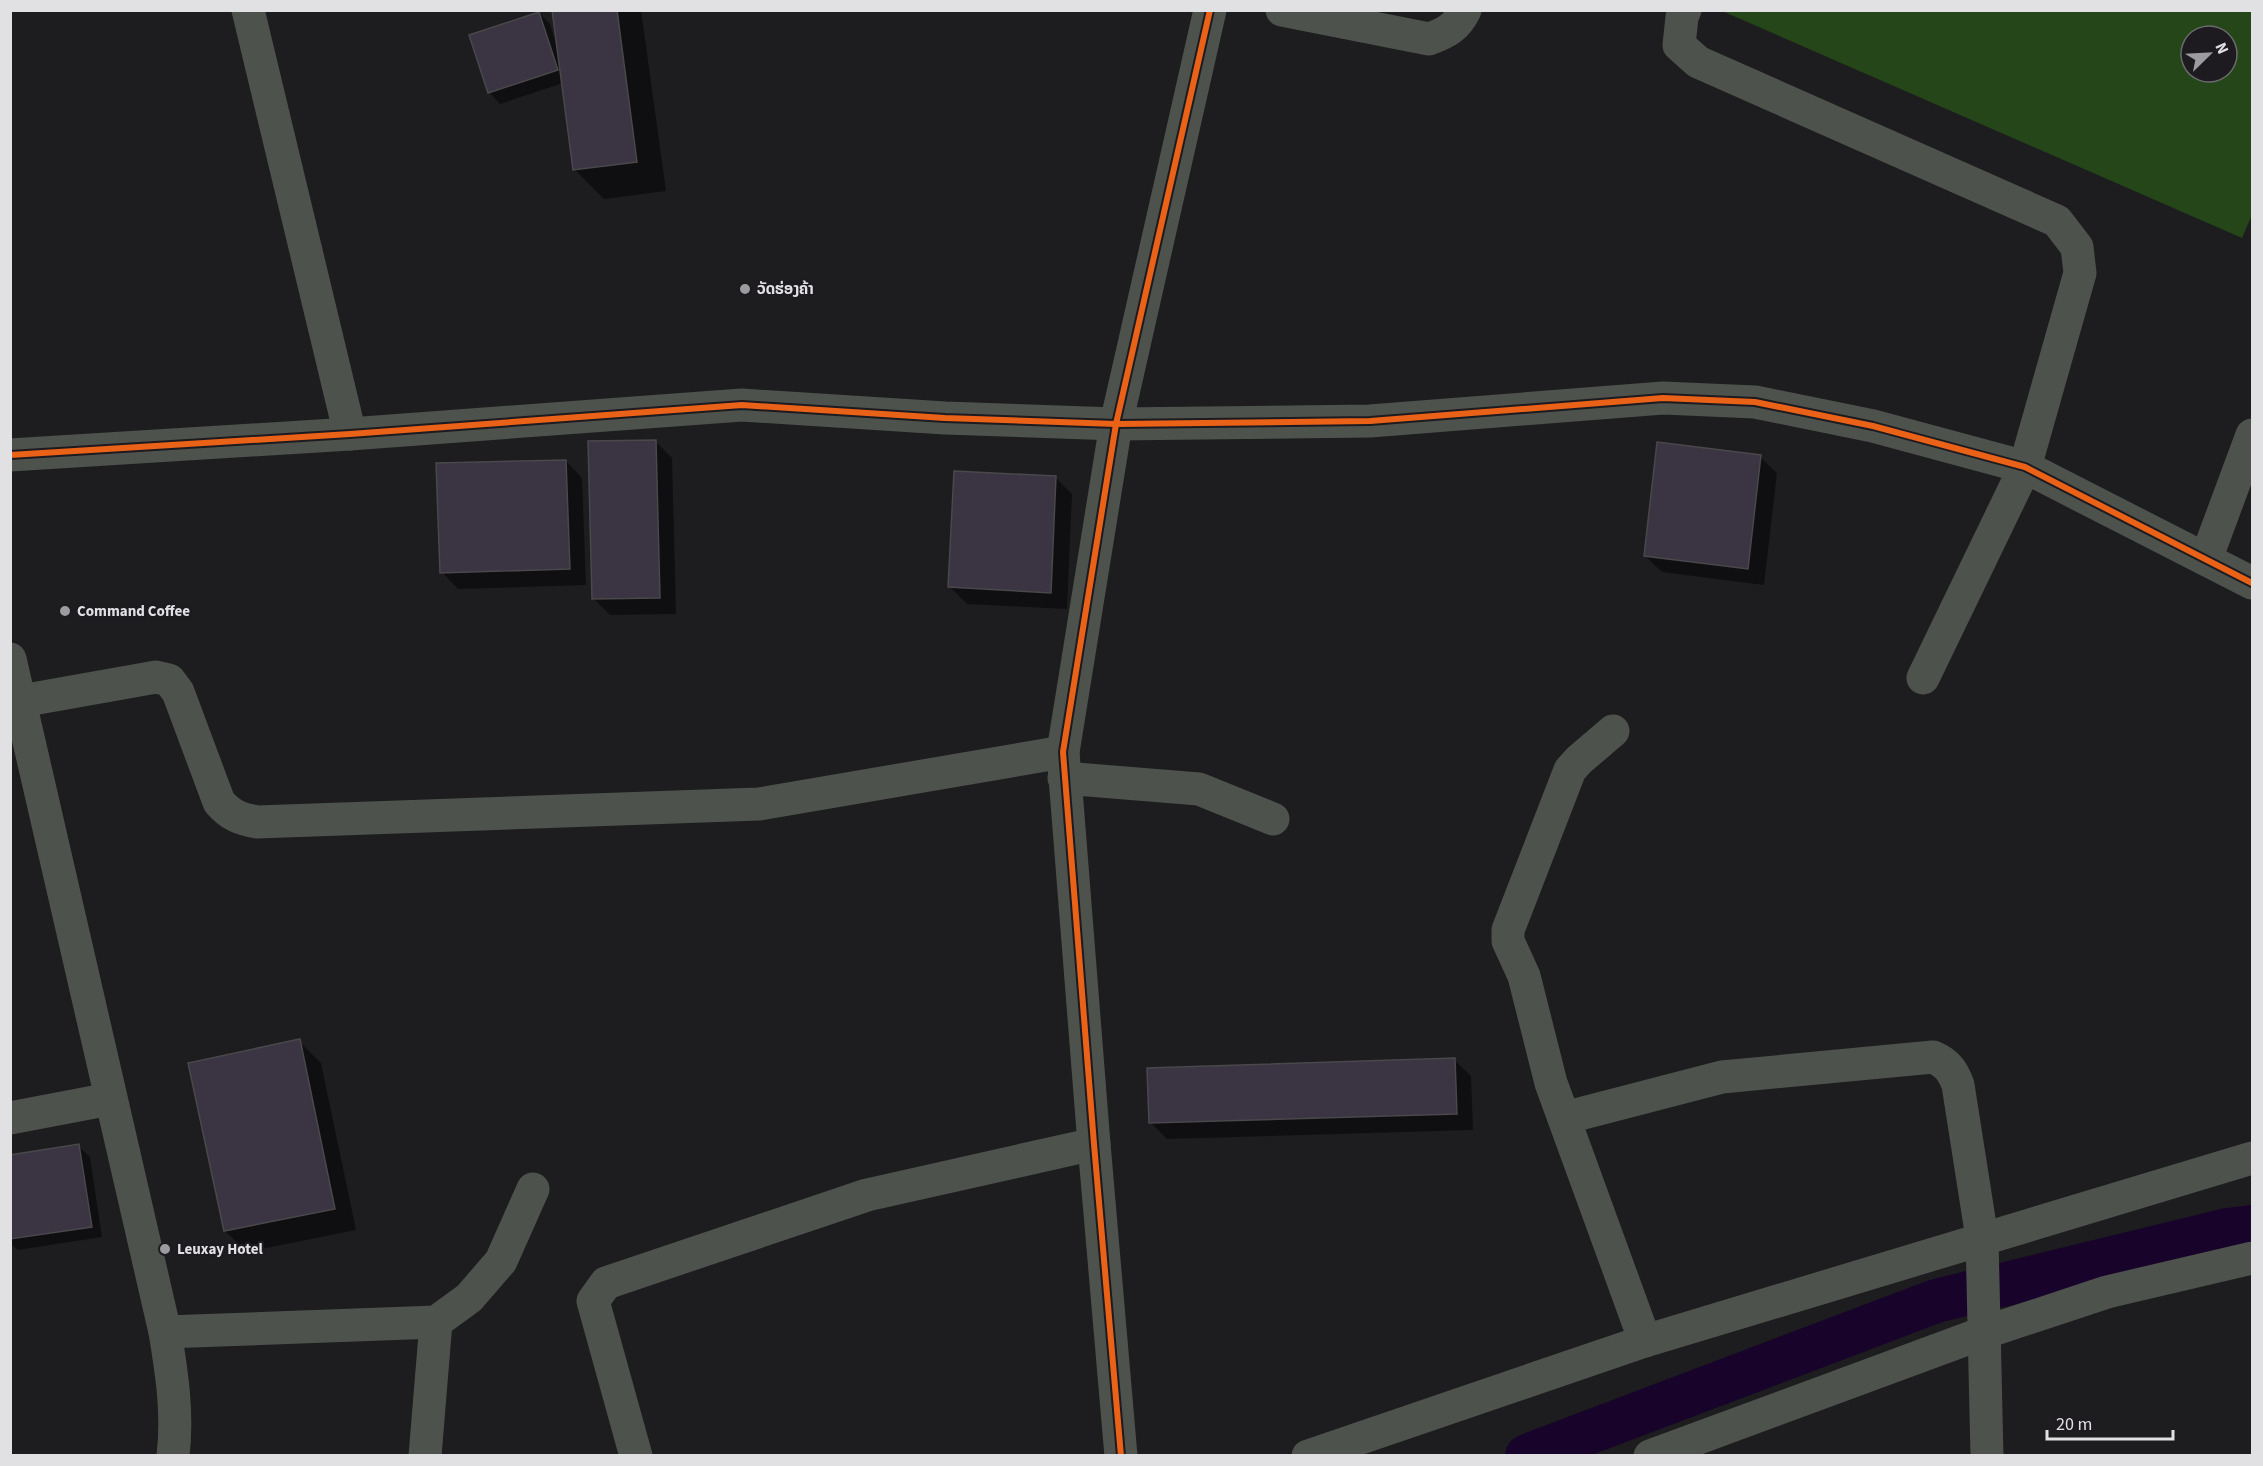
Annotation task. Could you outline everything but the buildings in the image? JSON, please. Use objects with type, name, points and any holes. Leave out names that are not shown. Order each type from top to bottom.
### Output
[{"type":"street","points":[[248,10],[350,434]]},
{"type":"street","points":[[1121,1455],[1064,765],[1116,424],[1210,10]]},
{"type":"street","points":[[1282,10],[1430,39],[1446,33],[1459,22],[1465,10]]},
{"type":"street","points":[[1685,10],[1679,45],[1698,62],[2057,221],[2077,247],[2080,273],[2025,467],[1923,678]]},
{"type":"street","points":[[10,455],[350,434],[742,405],[945,418],[1116,424],[1370,421],[1663,398],[1755,402],[1873,426],[2025,467],[2253,583]]},
{"type":"street","points":[[2206,559],[2253,435]]},
{"type":"street","points":[[10,659],[165,1332],[177,1425],[173,1455]]},
{"type":"street","points":[[21,701],[156,677],[169,680],[178,692],[219,802],[228,813],[240,819],[257,822],[759,804],[1064,765],[1199,789],[1273,819]]},
{"type":"street","points":[[1613,731],[1570,770],[1508,930],[1508,941],[1524,976],[1551,1083],[1644,1341]]},
{"type":"street","points":[[1564,1118],[1722,1077],[1933,1057],[1943,1061],[1953,1072],[1958,1085],[1983,1249],[1987,1455]]},
{"type":"street","points":[[10,1118],[110,1099]]},
{"type":"street","points":[[636,1455],[593,1301],[606,1283],[867,1195],[1094,1144]]},
{"type":"street","points":[[1308,1455],[1644,1341],[1983,1249],[2253,1158]]},
{"type":"street","points":[[165,1332],[436,1322],[470,1298],[501,1261],[533,1189]]},
{"type":"street","points":[[1650,1455],[1983,1323],[2253,1258]]},
{"type":"street","points":[[425,1455],[436,1322]]},
{"type":"green space","points":[[1722,11],[2252,11],[2252,215],[2242,238]]},
{"type":"waterway","points":[[1527,1456],[1936,1301],[2227,1230],[2252,1227]]},
{"type":"cycle path","points":[[1121,1456],[1063,752],[1116,424],[1210,10]]},
{"type":"cycle path","points":[[10,455],[350,434],[742,405],[945,418],[1116,424],[1370,421],[1663,398],[1755,402],[1873,426],[2025,467],[2252,583]]},
{"type":"place","name":"ວັດຮ່ອງຄ້າ","points":[[745,289]]},
{"type":"place","name":"Command Coffee","points":[[65,611]]},
{"type":"place","name":"Leuxay Hotel","points":[[165,1249]]}]
